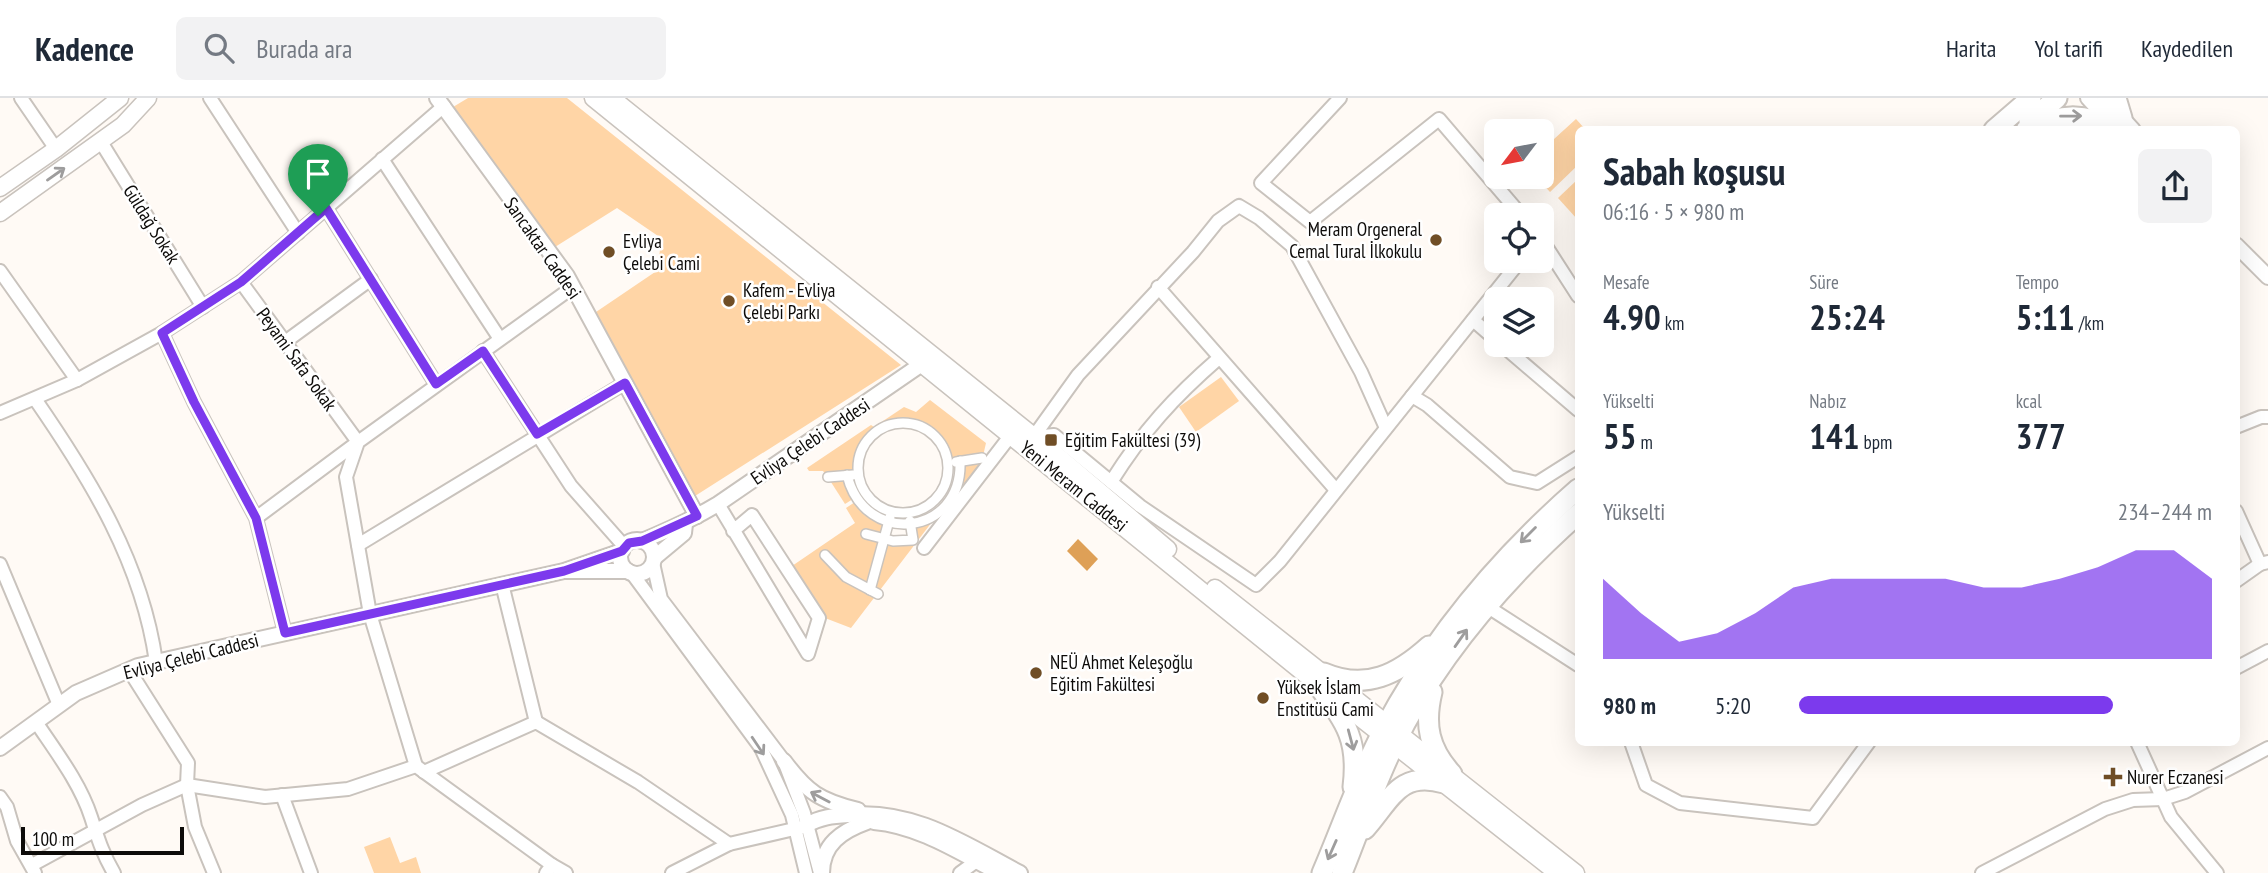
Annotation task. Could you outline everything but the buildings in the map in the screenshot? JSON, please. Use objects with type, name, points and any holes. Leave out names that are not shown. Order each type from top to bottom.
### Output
[{"type":"main road","points":[[0,188],[56,149],[120,98]]},
{"type":"main road","points":[[0,213],[123,125],[148,98]]},
{"type":"main road","name":"Yeni Meram Caddesi","points":[[593,98],[928,360],[1320,679],[1576,873]]},
{"type":"main road","name":"Yeni Meram Caddesi","points":[[612,98],[928,360],[1011,435],[1030,442]]},
{"type":"main road","points":[[1997,126],[2018,98]]},
{"type":"main road","points":[[1997,126],[2031,98]]},
{"type":"main road","points":[[2025,126],[2057,98]]},
{"type":"main road","points":[[2116,98],[2122,126]]},
{"type":"main road","points":[[2035,126],[2052,118],[2075,116],[2119,126]]},
{"type":"main road","points":[[1320,679],[1356,681],[1388,676],[1404,667],[1446,631],[1510,552],[1575,492]]},
{"type":"main road","points":[[1342,873],[1391,734],[1436,677],[1485,605],[1575,517]]},
{"type":"main road","points":[[1322,873],[1352,806],[1446,631]]},
{"type":"main road","points":[[1355,840],[1401,786],[1419,778],[1448,778],[1435,754],[1428,729],[1429,705],[1436,677]]},
{"type":"main road","points":[[1320,679],[1351,736],[1355,758],[1352,806]]},
{"type":"main road","name":"Yeni Meram Caddesi","points":[[1448,778],[1557,873]]},
{"type":"street","points":[[21,98],[56,149]]},
{"type":"street","points":[[211,98],[298,233]]},
{"type":"street","points":[[1340,98],[1261,183],[1310,222],[1439,119],[1511,203]]},
{"type":"street","points":[[2088,98],[2121,126]]},
{"type":"street","points":[[2104,98],[2121,126]]},
{"type":"street","points":[[0,414],[77,380],[162,333],[241,282],[382,159],[441,102]]},
{"type":"street","name":"Sancaktar Caddesi","points":[[441,102],[573,287],[625,383],[691,520]]},
{"type":"street","name":"Güldağ Sokak","points":[[101,142],[203,307]]},
{"type":"street","points":[[382,159],[500,339]]},
{"type":"street","points":[[1030,442],[1078,375],[1158,287],[1193,253],[1218,221],[1239,206],[1292,246],[1361,373],[1386,428]]},
{"type":"street","points":[[326,208],[436,384]]},
{"type":"street","points":[[2240,249],[2268,277]]},
{"type":"street","points":[[1554,259],[1575,291]]},
{"type":"street","points":[[0,271],[77,380]]},
{"type":"street","points":[[1030,442],[1054,435],[1140,506],[1256,585],[1280,561],[1510,273]]},
{"type":"street","points":[[285,342],[371,279]]},
{"type":"street","name":"Peyami Safa Sokak","points":[[241,282],[356,447]]},
{"type":"street","points":[[256,518],[356,447],[436,384],[573,287]]},
{"type":"street","points":[[1158,287],[1336,490]]},
{"type":"street","points":[[1473,320],[1484,330]]},
{"type":"street","points":[[162,333],[194,402],[256,518],[285,633]]},
{"type":"street","points":[[483,351],[571,485],[623,549],[622,562],[629,572],[761,748],[778,778],[821,873]]},
{"type":"street","points":[[1516,357],[1575,407]]},
{"type":"street","points":[[1111,482],[1147,427],[1176,395],[1219,358]]},
{"type":"street","name":"Evliya Çelebi Caddesi","points":[[642,541],[691,520],[718,504],[928,360]]},
{"type":"street","points":[[358,545],[625,383]]},
{"type":"street","points":[[1412,396],[1427,405],[1510,477],[1537,483],[1575,459]]},
{"type":"street","points":[[35,399],[102,505],[133,565],[150,621],[156,662]]},
{"type":"street","points":[[2240,426],[2268,417]]},
{"type":"street","points":[[860,496],[858,462],[868,439],[893,424],[908,423],[935,436],[944,449],[947,463],[947,476],[938,496],[921,510],[890,517]]},
{"type":"street","points":[[924,548],[1011,435]]},
{"type":"street","points":[[356,447],[346,477],[370,614],[420,769],[549,869],[566,873]]},
{"type":"street","points":[[947,463],[982,458]]},
{"type":"street","points":[[847,475],[860,496],[890,517],[910,524],[935,515],[948,503],[960,478],[960,461]]},
{"type":"street","points":[[828,477],[858,474]]},
{"type":"street","points":[[846,505],[860,496]]},
{"type":"street","points":[[938,496],[948,503]]},
{"type":"street","points":[[718,504],[733,531],[808,654],[819,618],[752,515],[733,531]]},
{"type":"street","points":[[866,534],[884,539],[913,540],[908,513]]},
{"type":"street","points":[[825,555],[846,577],[874,592],[890,517]]},
{"type":"street","points":[[2240,518],[2264,563],[2240,578]]},
{"type":"street","name":"Evliya Çelebi Caddesi","points":[[653,560],[684,533],[691,520]]},
{"type":"street","points":[[623,549],[634,541],[649,545],[661,599],[802,786],[818,797],[868,817],[903,827],[1020,873]]},
{"type":"street","name":"Evliya Çelebi Caddesi","points":[[0,748],[76,693],[129,670],[564,571],[623,549]]},
{"type":"street","points":[[629,572],[643,573],[653,560]]},
{"type":"street","points":[[0,564],[59,705]]},
{"type":"street","name":"Evliya Çelebi Caddesi","points":[[564,571],[629,572]]},
{"type":"street","points":[[502,584],[536,722],[638,782],[729,844]]},
{"type":"street","points":[[1485,605],[1575,663]]},
{"type":"street","points":[[2240,665],[2268,651]]},
{"type":"street","points":[[129,670],[188,763],[187,785],[195,827],[214,873]]},
{"type":"street","points":[[36,722],[72,777],[92,818],[94,833],[114,873]]},
{"type":"street","points":[[0,797],[7,807],[17,841],[34,869],[142,805],[187,785],[265,797],[348,789],[420,769],[536,722]]},
{"type":"street","points":[[1631,746],[1646,785],[1680,803],[1813,818],[1866,746]]},
{"type":"street","points":[[2139,746],[2171,817],[2217,873]]},
{"type":"street","points":[[1982,873],[2105,809],[2133,800],[2163,799],[2185,793],[2268,748]]},
{"type":"street","points":[[783,761],[801,827],[806,873]]},
{"type":"street","points":[[282,795],[311,873]]},
{"type":"street","points":[[672,873],[729,844],[801,827],[820,827],[868,817]]},
{"type":"street","points":[[821,873],[822,860],[830,844],[868,817]]},
{"type":"street","points":[[960,873],[981,858]]},
{"type":"street","points":[[981,858],[999,873]]},
{"type":"shaded area","points":[[468,98],[567,98],[901,365],[695,496],[596,312],[658,270],[661,238],[617,208],[555,247],[453,107]]},
{"type":"shaded area","points":[[1576,119],[1582,126],[1575,126],[1575,168],[1554,188],[1554,139]]},
{"type":"shaded area","points":[[1575,182],[1575,217],[1558,198]]},
{"type":"shaded area","points":[[1221,377],[1239,401],[1196,432],[1179,407]]},
{"type":"shaded area","points":[[930,400],[986,443],[983,456],[949,461],[940,442],[928,429],[913,423],[897,422],[881,427],[868,437],[859,452],[856,472],[827,476],[823,471],[809,471],[807,468],[871,425],[874,427],[904,407],[916,412]]},
{"type":"shaded area","points":[[982,460],[964,490],[954,497],[962,462]]},
{"type":"shaded area","points":[[845,478],[853,499],[845,504],[829,479]]},
{"type":"shaded area","points":[[855,502],[869,516],[887,524],[886,541],[915,542],[913,526],[935,518],[851,628],[825,618],[792,566],[855,523],[846,508]]},
{"type":"shaded area","points":[[1078,539],[1098,559],[1087,571],[1067,551]]},
{"type":"shaded area","points":[[390,837],[400,863],[416,857],[421,873],[374,873],[364,847]]},
{"type":"place","name":"Meram Orgeneral Cemal Tural İlkokulu","points":[[1436,240]]},
{"type":"place","name":"Evliya Çelebi Cami","points":[[609,252]]},
{"type":"place","name":"Kafem - Evliya Çelebi Parkı","points":[[729,301]]},
{"type":"place","name":"Eğitim Fakültesi (39)","points":[[1051,440]]},
{"type":"place","name":"NEÜ Ahmet Keleşoğlu Eğitim Fakültesi","points":[[1036,673]]},
{"type":"place","name":"Yüksek İslam Enstitüsü Cami","points":[[1263,698]]},
{"type":"place","name":"Nurer Eczanesi","points":[[2113,777]]},
{"type":"route","points":[[326,208],[436,384],[483,351],[537,434],[625,383],[697,516],[685,524],[675,525],[642,541],[629,543],[622,551],[570,566],[564,571],[285,633],[256,518],[194,402],[162,333],[241,282],[318,216],[326,208]]}]
